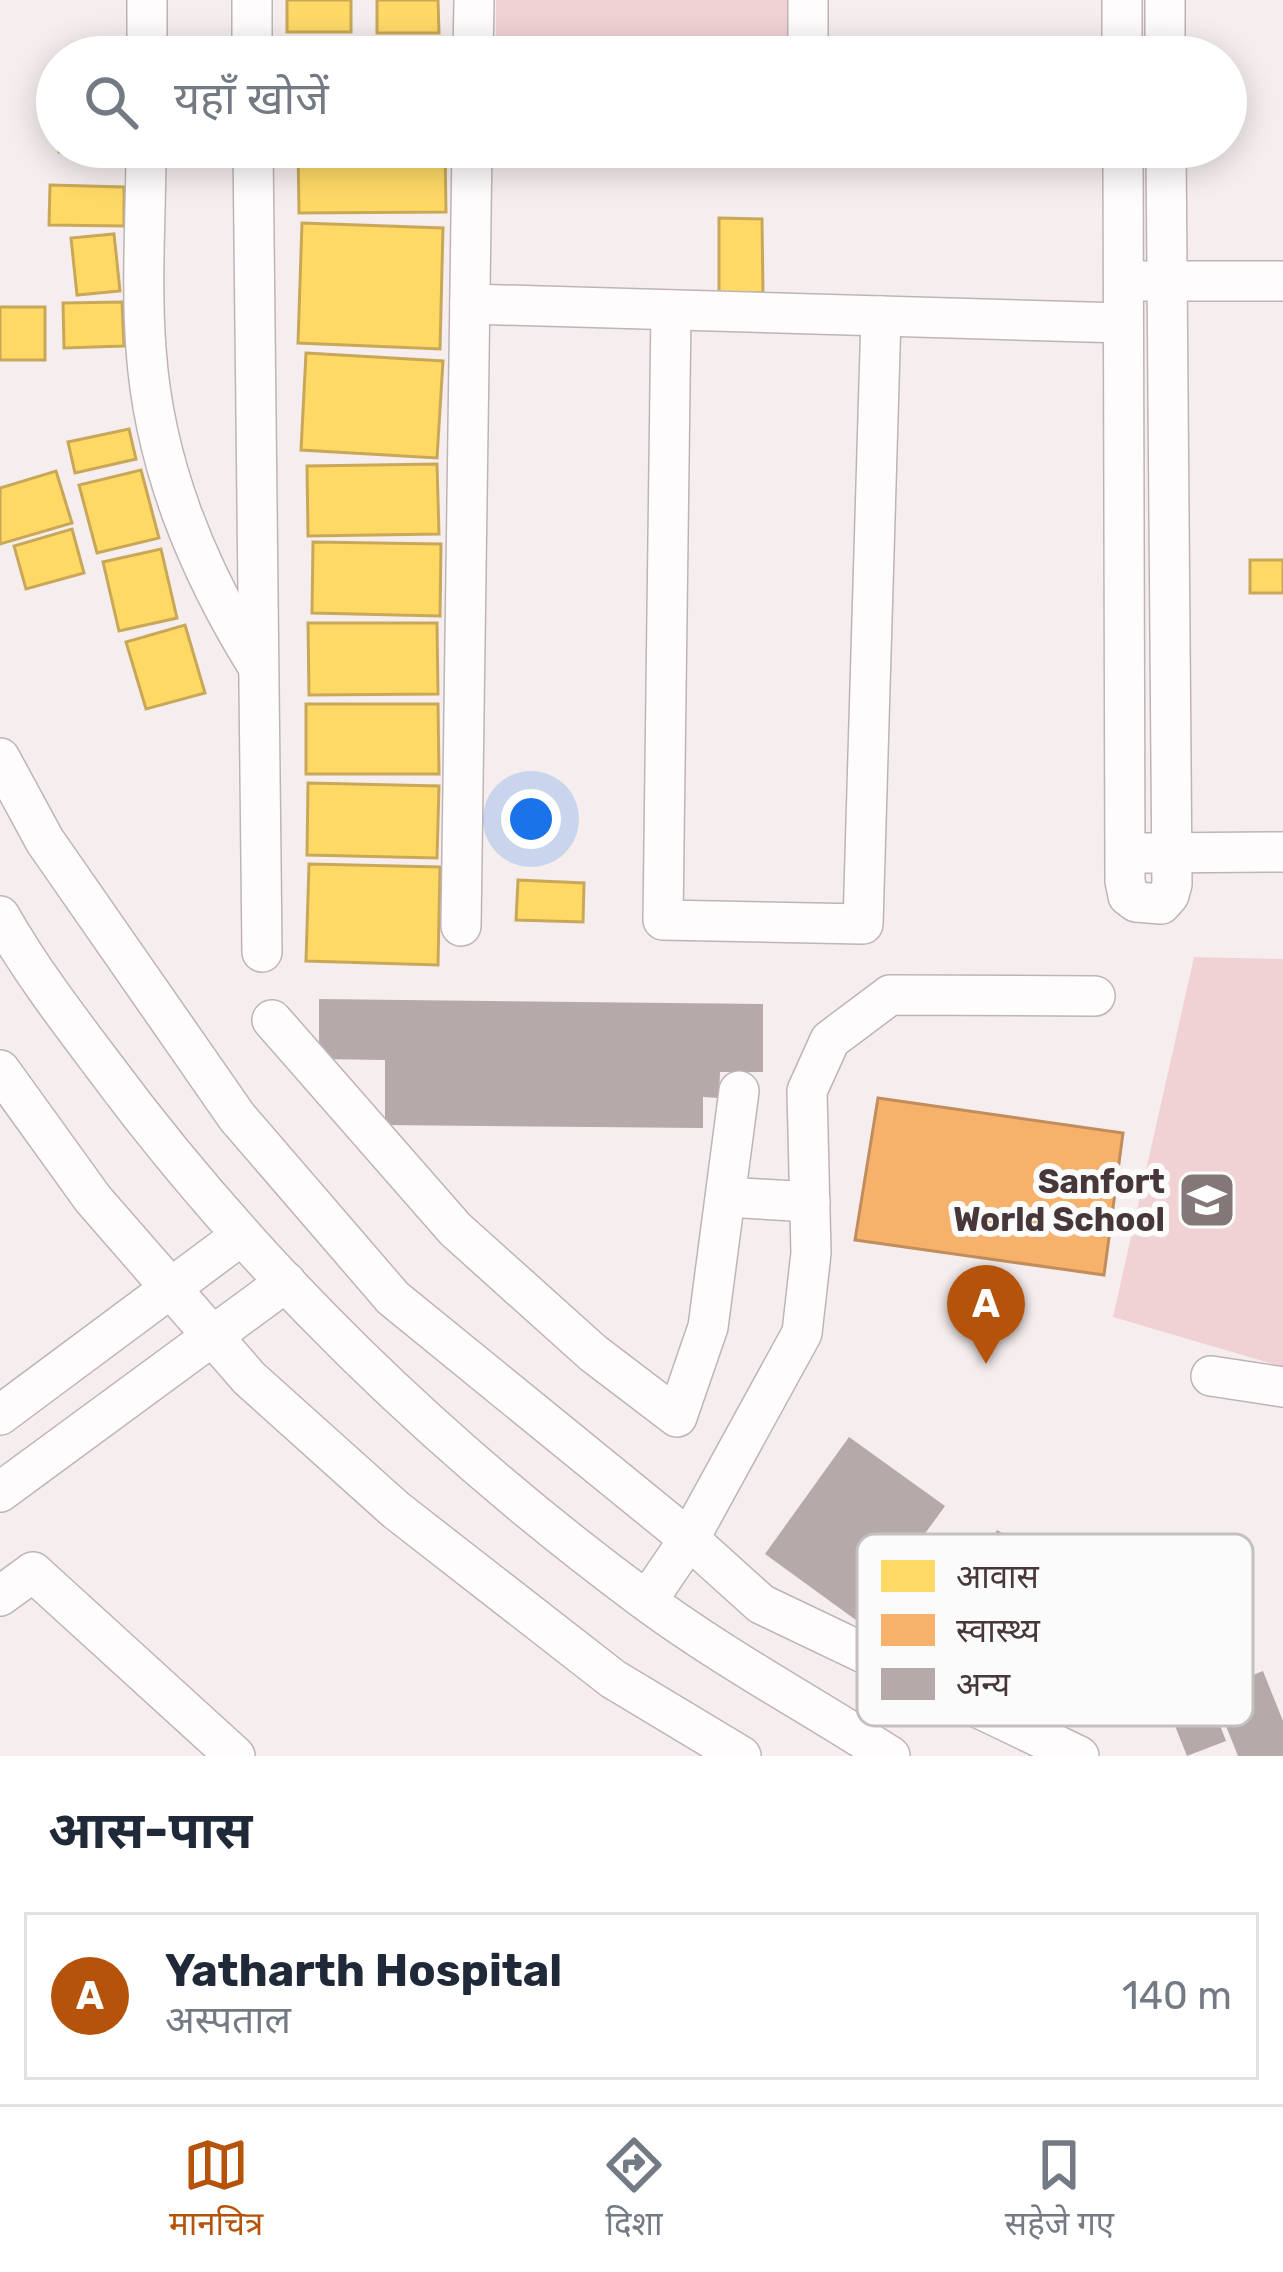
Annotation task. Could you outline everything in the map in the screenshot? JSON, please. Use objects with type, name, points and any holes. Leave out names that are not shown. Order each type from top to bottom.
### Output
[{"type":"street","points":[[147,0],[147,36]]},
{"type":"street","points":[[252,0],[253,36]]},
{"type":"street","points":[[473,36],[474,0]]},
{"type":"street","points":[[808,0],[808,36]]},
{"type":"street","points":[[1122,0],[1122,36]]},
{"type":"street","points":[[1165,0],[1166,36]]},
{"type":"street","points":[[146,168],[146,349],[163,456],[190,542],[259,667]]},
{"type":"street","points":[[254,168],[262,952]]},
{"type":"street","points":[[461,926],[472,168]]},
{"type":"street","points":[[1123,168],[1125,852],[1128,896],[1136,902],[1161,904],[1172,884],[1166,168]]},
{"type":"street","points":[[1123,280],[1283,281]]},
{"type":"street","points":[[470,304],[1124,323]]},
{"type":"street","points":[[671,310],[663,920],[863,924],[881,316]]},
{"type":"street","points":[[0,758],[45,841],[237,1117],[393,1298],[761,1604],[857,1650]]},
{"type":"street","points":[[1170,853],[1283,852]]},
{"type":"street","points":[[0,916],[28,965],[166,1151],[286,1282],[451,1444],[646,1601],[890,1756]]},
{"type":"street","points":[[646,1601],[688,1539],[802,1333],[812,1252],[807,1091],[830,1040],[890,995],[1095,996]]},
{"type":"street","points":[[272,1020],[455,1229],[593,1353],[677,1417],[708,1327],[739,1091]]},
{"type":"street","points":[[0,1070],[93,1199],[249,1378],[396,1510],[613,1678],[741,1756]]},
{"type":"street","points":[[725,1197],[810,1202]]},
{"type":"street","points":[[0,1415],[242,1234]]},
{"type":"street","points":[[0,1492],[286,1282]]},
{"type":"street","points":[[1211,1376],[1283,1387]]},
{"type":"street","points":[[0,1596],[33,1572],[236,1756]]},
{"type":"street","points":[[1016,1726],[1079,1756]]},
{"type":"shaded area","points":[[496,0],[787,0],[787,36],[496,36]]},
{"type":"shaded area","name":"Sanfort World School","points":[[1194,957],[1283,959],[1283,1367],[1113,1317]]},
{"type":"building: आवास","points":[[287,0],[351,0],[351,32],[287,32]]},
{"type":"building: आवास","points":[[377,0],[438,0],[439,33],[377,33]]},
{"type":"building: आवास","points":[[298,168],[445,168],[446,212],[299,213]]},
{"type":"building: आवास","points":[[50,185],[124,187],[124,226],[49,225]]},
{"type":"building: आवास","points":[[719,218],[762,219],[763,293],[719,293]]},
{"type":"building: आवास","points":[[302,223],[443,228],[440,349],[298,343]]},
{"type":"building: आवास","points":[[114,234],[120,291],[77,295],[71,238]]},
{"type":"building: आवास","points":[[122,302],[124,346],[64,348],[63,303]]},
{"type":"building: आवास","points":[[0,307],[45,307],[45,360],[0,360]]},
{"type":"building: आवास","points":[[306,353],[443,361],[437,458],[301,450]]},
{"type":"building: आवास","points":[[129,429],[136,459],[75,473],[68,442]]},
{"type":"building: आवास","points":[[437,464],[439,534],[308,536],[307,466]]},
{"type":"building: आवास","points":[[141,470],[159,538],[97,553],[79,485]]},
{"type":"building: आवास","points":[[56,471],[72,523],[0,544],[0,488]]},
{"type":"building: आवास","points":[[72,529],[84,573],[26,589],[14,546]]},
{"type":"building: आवास","points":[[313,542],[441,544],[440,616],[312,613]]},
{"type":"building: आवास","points":[[161,549],[177,618],[119,631],[103,562]]},
{"type":"building: आवास","points":[[1250,560],[1283,560],[1283,593],[1250,593]]},
{"type":"building: आवास","points":[[308,623],[437,623],[438,694],[309,695]]},
{"type":"building: आवास","points":[[185,625],[205,693],[146,709],[126,642]]},
{"type":"building: आवास","points":[[306,704],[438,704],[439,774],[306,774]]},
{"type":"building: आवास","points":[[308,783],[439,786],[437,858],[307,855]]},
{"type":"building: आवास","points":[[309,864],[440,867],[438,965],[306,961]]},
{"type":"building: आवास","points":[[518,880],[584,883],[583,922],[516,920]]},
{"type":"building: स्वास्थ्य","points":[[878,1098],[1123,1133],[1104,1275],[855,1240]]},
{"type":"building: अन्य","points":[[319,999],[763,1004],[763,1072],[720,1072],[719,1098],[703,1097],[703,1128],[385,1125],[385,1060],[319,1059]]},
{"type":"building: अन्य","points":[[849,1437],[945,1506],[925,1534],[857,1534],[857,1621],[765,1554]]},
{"type":"building: अन्य","points":[[1263,1671],[1283,1721],[1283,1756],[1238,1756],[1226,1726],[1253,1726],[1253,1675]]},
{"type":"building: अन्य","points":[[1175,1726],[1220,1726],[1226,1741],[1187,1756]]},
{"type":"place","name":"Sanfort World School","points":[[1207,1200]]},
{"type":"place","name":"Yatharth Hospital","points":[[986,1364]]}]
